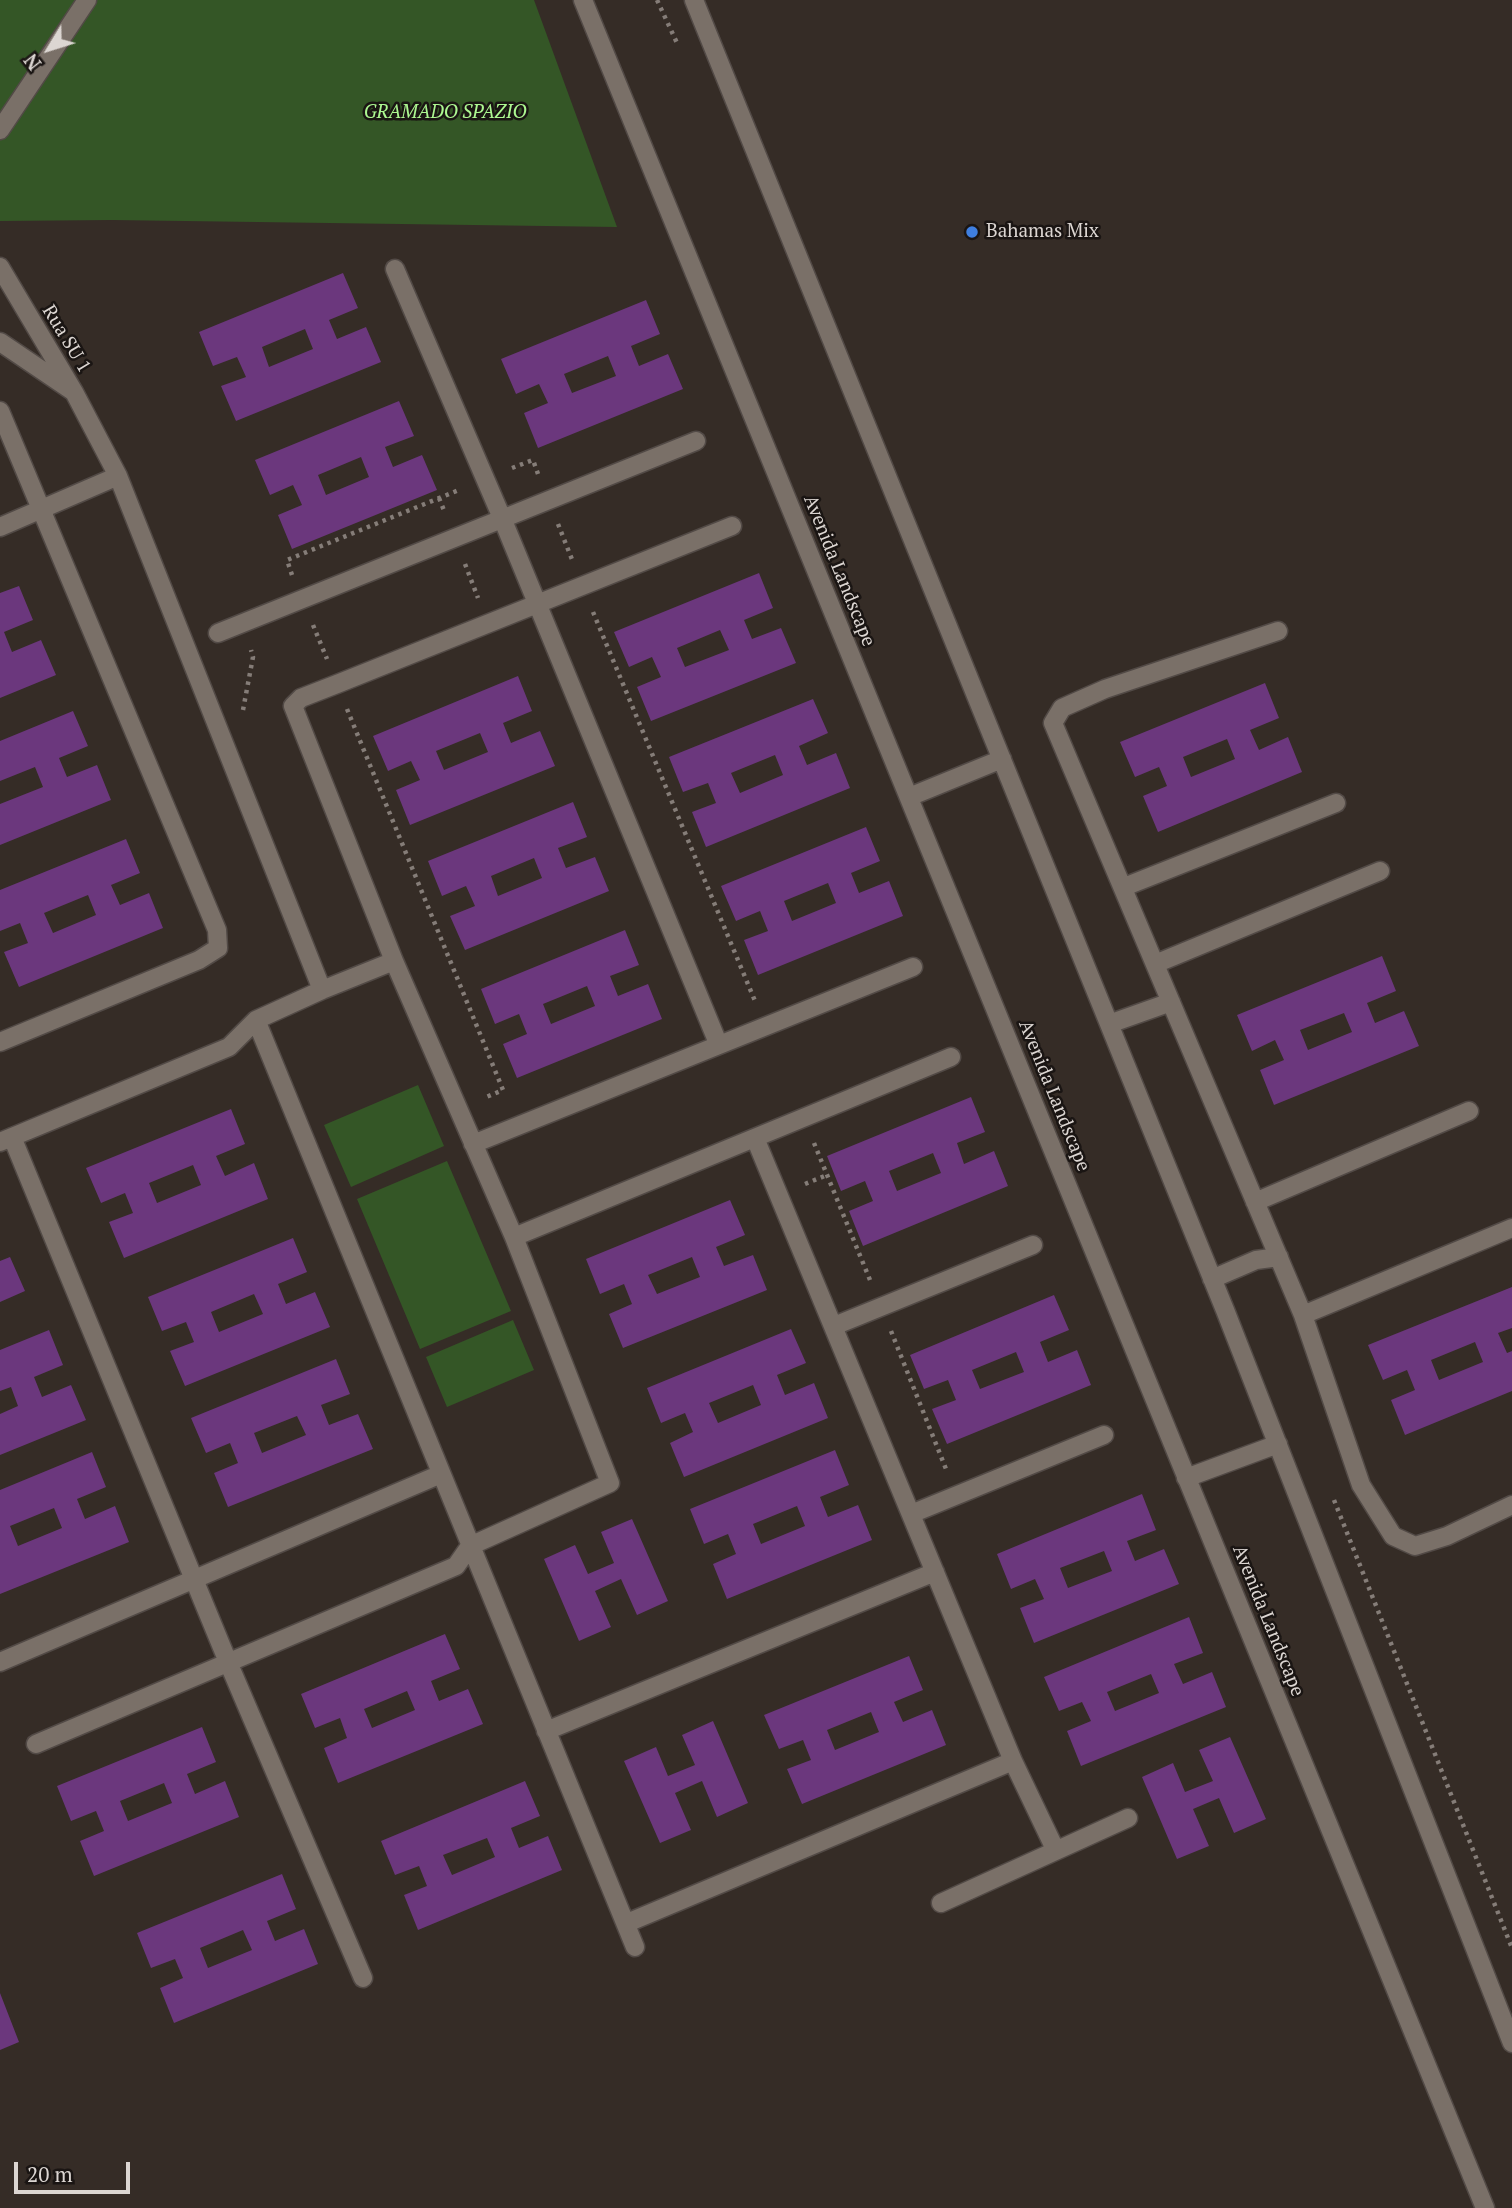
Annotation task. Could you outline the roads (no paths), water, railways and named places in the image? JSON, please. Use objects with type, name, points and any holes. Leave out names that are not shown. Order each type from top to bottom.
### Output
[{"type":"street","points":[[0,130],[6,109],[61,43],[88,0]]},
{"type":"street","name":"Avenida Landscape","points":[[583,0],[1485,2208]]},
{"type":"street","points":[[694,0],[1279,1444],[1512,2043]]},
{"type":"street","name":"Rua SU 1","points":[[0,267],[74,392]]},
{"type":"street","points":[[395,269],[502,518],[718,1043]]},
{"type":"street","name":"Rua SU 1","points":[[0,342],[74,392]]},
{"type":"street","points":[[74,392],[118,476],[322,990]]},
{"type":"street","points":[[0,411],[217,930],[218,948],[199,960],[0,1042]]},
{"type":"street","points":[[218,634],[696,441]]},
{"type":"street","points":[[0,527],[118,476]]},
{"type":"street","points":[[36,1744],[456,1566],[470,1546],[610,1483],[514,1237],[394,961],[293,706],[301,698],[732,526]]},
{"type":"street","points":[[1278,631],[1105,689],[1062,708],[1053,723],[1125,887],[1303,1315],[1361,1485],[1392,1536],[1415,1546],[1447,1536],[1512,1506]]},
{"type":"street","points":[[909,797],[1002,759]]},
{"type":"street","points":[[1125,887],[1336,803]]},
{"type":"street","points":[[1155,964],[1380,871]]},
{"type":"street","points":[[363,1978],[6,1140],[229,1046],[256,1020],[394,961]]},
{"type":"street","points":[[473,1144],[718,1043],[913,967]]},
{"type":"street","points":[[1109,1024],[1171,1002]]},
{"type":"street","points":[[256,1020],[635,1947]]},
{"type":"street","points":[[514,1237],[951,1057]]},
{"type":"street","points":[[1255,1202],[1469,1111]]},
{"type":"street","points":[[755,1138],[1013,1761],[1055,1849]]},
{"type":"street","points":[[1303,1315],[1512,1228]]},
{"type":"street","points":[[834,1326],[1033,1245]]},
{"type":"street","points":[[1212,1279],[1256,1260],[1279,1257]]},
{"type":"street","points":[[911,1514],[1104,1435]]},
{"type":"street","points":[[1186,1478],[1279,1444]]},
{"type":"street","points":[[0,1662],[193,1577],[441,1474]]},
{"type":"street","points":[[547,1731],[935,1572]]},
{"type":"street","points":[[626,1923],[1013,1761]]},
{"type":"street","points":[[942,1903],[1055,1849],[1128,1818]]},
{"type":"place","name":"Bahamas Mix","points":[[972,232]]},
{"type":"park label","name":"GRAMADO SPAZIO","points":[[445,113]]}]
